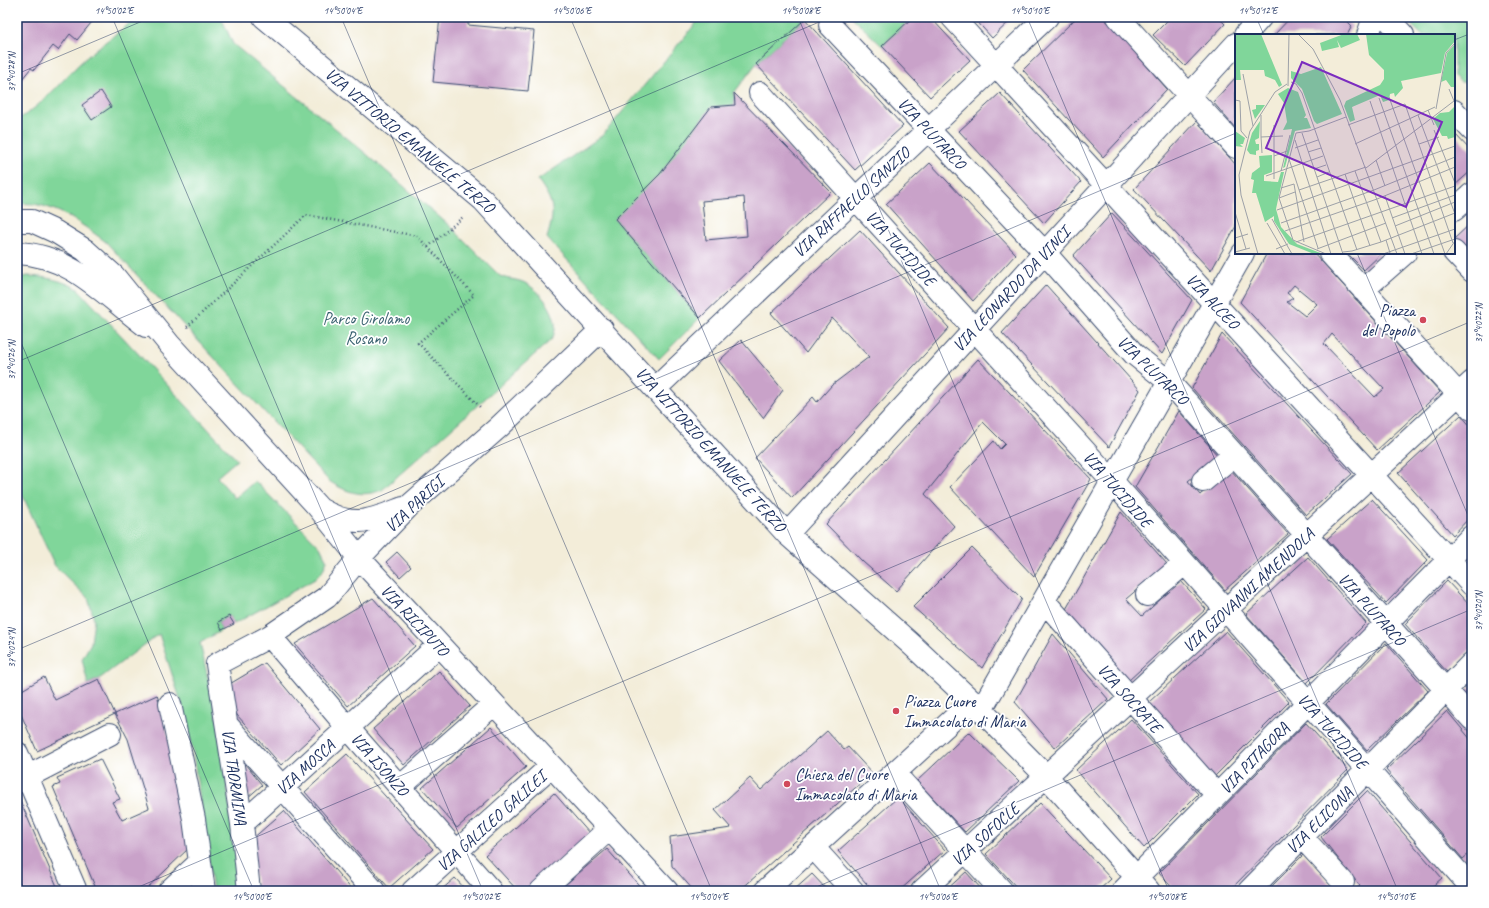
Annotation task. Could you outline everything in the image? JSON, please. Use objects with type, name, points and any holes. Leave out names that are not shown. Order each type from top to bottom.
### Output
[{"type":"street","name":"VIA VITTORIO EMANUELE TERZO","points":[[264,17],[483,200],[656,388],[787,534],[912,644],[977,706],[1047,777],[1136,887]]},
{"type":"street","name":"VIA ALCEO","points":[[952,17],[1106,186],[1215,302],[1472,585]]},
{"type":"street","name":"VIA RAFFAELLO SANZIO","points":[[656,388],[1047,17]]},
{"type":"street","points":[[1118,17],[1235,146]]},
{"type":"street","points":[[1368,34],[1374,17]]},
{"type":"street","points":[[1386,17],[1402,34]]},
{"type":"street","name":"VIA PLUTARCO","points":[[830,25],[1045,253],[1134,354],[1169,382],[1472,719]]},
{"type":"street","name":"VIA LEONARDO DA VINCI","points":[[787,534],[1235,47]]},
{"type":"street","name":"VIA TUCIDIDE","points":[[760,93],[1112,481],[1466,884]]},
{"type":"street","points":[[1455,112],[1472,130]]},
{"type":"street","points":[[1455,209],[1472,194]]},
{"type":"street","points":[[17,222],[32,221],[56,232],[85,250],[114,276],[169,344]]},
{"type":"street","points":[[17,253],[33,253],[65,265],[89,280],[169,344]]},
{"type":"street","points":[[1455,253],[1472,271]]},
{"type":"street","points":[[765,891],[894,773],[977,706],[1044,601],[1242,254]]},
{"type":"street","points":[[1331,254],[1464,399]]},
{"type":"street","points":[[1363,290],[1404,254]]},
{"type":"street","name":"VIA PARIGI","points":[[217,664],[270,636],[327,597],[359,558],[409,506],[499,427],[602,329]]},
{"type":"street","name":"VIA RICIPUTO","points":[[169,344],[318,507],[359,558],[665,890]]},
{"type":"street","name":"VIA GIOVANNI AMENDOLA","points":[[1047,777],[1372,476],[1464,399]]},
{"type":"street","points":[[1203,481],[1234,455]]},
{"type":"street","points":[[318,507],[336,518],[357,522],[372,520],[409,506]]},
{"type":"street","name":"VIA PITAGORA","points":[[1136,887],[1217,796],[1472,536]]},
{"type":"street","points":[[1147,595],[1184,564]]},
{"type":"street","name":"VIA SOCRATE","points":[[1044,601],[1217,796]]},
{"type":"street","name":"VIA ISONZO","points":[[270,636],[348,728],[492,891]]},
{"type":"street","name":"VIA MOSCA","points":[[242,824],[439,645]]},
{"type":"street","name":"VIA ELICONA","points":[[1253,890],[1302,837],[1472,663]]},
{"type":"street","name":"VIA TAORMINA","points":[[217,664],[228,726],[242,824],[249,891]]},
{"type":"street","points":[[170,704],[180,744],[204,891]]},
{"type":"street","points":[[400,787],[494,704]]},
{"type":"street","points":[[228,726],[374,891]]},
{"type":"street","points":[[22,780],[110,734]]},
{"type":"street","points":[[17,753],[22,780],[76,891]]},
{"type":"street","name":"VIA GALILEO GALILEI","points":[[413,891],[551,766]]},
{"type":"street","points":[[894,773],[1002,891]]},
{"type":"street","name":"VIA SOFOCLE","points":[[922,891],[1047,777]]},
{"type":"street","points":[[541,891],[609,829]]},
{"type":"street","points":[[1302,837],[1343,882]]},
{"type":"street","points":[[813,847],[853,891]]},
{"type":"street","points":[[169,891],[200,862]]},
{"type":"path","points":[[186,328],[306,215],[417,236],[474,295],[418,343],[478,404]]},
{"type":"path","points":[[428,247],[451,227]]},
{"type":"green space","name":"Parco Girolamo Rosano","points":[[137,17],[221,17],[233,44],[364,152],[451,227],[500,276],[520,281],[533,288],[545,300],[549,307],[555,322],[555,332],[551,340],[382,490],[368,494],[354,493],[329,481],[106,242],[86,227],[53,209],[30,204],[17,204],[17,120],[37,106],[79,64]]},
{"type":"green space","points":[[701,17],[807,17],[756,64],[734,93],[735,105],[615,219],[700,318],[659,359],[547,238],[552,208],[548,195],[538,180],[603,135]]},
{"type":"green space","points":[[852,17],[913,17],[882,46]]},
{"type":"green space","points":[[1403,17],[1472,17],[1472,83],[1461,82],[1455,77],[1455,34],[1421,34]]},
{"type":"green space","points":[[28,276],[41,277],[66,283],[78,289],[237,460],[217,477],[235,498],[255,481],[320,547],[327,561],[322,572],[315,579],[234,624],[229,616],[218,622],[222,630],[200,643],[219,727],[241,891],[213,891],[193,752],[182,705],[159,634],[99,679],[88,684],[82,659],[91,643],[94,619],[88,598],[55,566],[22,494],[17,488],[17,278]]},
{"type":"building","points":[[17,17],[96,17],[77,40],[70,34],[58,50],[53,46],[34,70],[31,68],[17,85]]},
{"type":"building","points":[[440,17],[468,17],[468,25],[534,31],[528,91],[433,82]]},
{"type":"building","points":[[913,17],[930,17],[970,60],[930,97],[882,46]]},
{"type":"building","points":[[973,17],[1014,17],[992,38]]},
{"type":"building","points":[[1077,17],[1103,17],[1167,89],[1103,157],[1023,70]]},
{"type":"building","points":[[1171,17],[1218,17],[1225,24],[1185,66],[1153,35]]},
{"type":"building","points":[[1291,17],[1343,17],[1352,26],[1348,34],[1275,34]]},
{"type":"building","points":[[805,19],[903,126],[855,170],[756,64]]},
{"type":"building","points":[[1235,78],[1235,128],[1213,102]]},
{"type":"building","points":[[101,91],[111,107],[92,120],[82,105]]},
{"type":"building","points":[[734,93],[831,192],[700,318],[615,219],[660,174],[711,107],[735,105]],"holes":[[[744,197],[747,236],[706,240],[702,201]]]},
{"type":"building","points":[[1000,93],[1081,182],[1044,223],[959,131]]},
{"type":"building","points":[[1197,121],[1235,164],[1235,228],[1211,271],[1134,189]]},
{"type":"building","points":[[1455,134],[1472,152],[1472,170],[1455,185]]},
{"type":"building","points":[[930,163],[1016,254],[973,301],[886,204]]},
{"type":"building","points":[[1112,213],[1192,300],[1162,354],[1073,256]]},
{"type":"building","points":[[1472,222],[1472,258],[1455,240],[1455,238]]},
{"type":"building","points":[[860,230],[949,328],[792,498],[755,458],[813,397],[817,402],[832,385],[869,357],[832,318],[806,353],[771,313]]},
{"type":"building","points":[[1266,254],[1315,254],[1440,392],[1377,450],[1240,302]],"holes":[[[1294,285],[1317,304],[1305,316],[1287,302],[1293,298],[1287,293]],[[1332,334],[1384,389],[1375,397],[1324,344]]]},
{"type":"building","points":[[1348,254],[1381,254],[1364,270]]},
{"type":"building","points":[[1046,285],[1140,390],[1109,447],[1002,333]]},
{"type":"building","points":[[1222,334],[1352,474],[1306,515],[1192,388]]},
{"type":"building","points":[[741,340],[783,390],[763,418],[719,361]]},
{"type":"building","points":[[978,359],[1091,479],[1034,577],[950,487],[994,441],[1000,449],[1005,444],[983,422],[925,494],[954,526],[896,591],[863,562],[826,524]]},
{"type":"building","points":[[1179,411],[1218,456],[1188,481],[1200,495],[1230,469],[1288,534],[1225,590],[1135,487]]},
{"type":"building","points":[[1461,415],[1472,428],[1472,515],[1453,535],[1398,473]]},
{"type":"building","points":[[1372,499],[1428,560],[1386,603],[1327,539]]},
{"type":"building","points":[[1121,512],[1167,564],[1126,599],[1142,616],[1181,581],[1206,609],[1128,681],[1065,611]]},
{"type":"building","points":[[972,548],[1022,599],[982,668],[913,607]]},
{"type":"building","points":[[397,552],[411,567],[400,577],[386,562]]},
{"type":"building","points":[[1308,557],[1366,623],[1307,683],[1246,614]]},
{"type":"building","points":[[1447,581],[1472,608],[1472,648],[1447,672],[1405,624]]},
{"type":"building","points":[[373,598],[415,646],[348,706],[295,644]]},
{"type":"building","points":[[229,616],[234,624],[222,630],[218,622]]},
{"type":"building","points":[[1226,631],[1289,702],[1212,779],[1149,702]]},
{"type":"building","points":[[1053,634],[1108,699],[1055,748],[1015,702]]},
{"type":"building","points":[[1386,643],[1428,691],[1367,750],[1326,704]]},
{"type":"building","points":[[265,663],[320,729],[281,765],[237,715],[228,685]]},
{"type":"building","points":[[439,671],[470,706],[404,765],[373,729]]},
{"type":"building","points":[[44,677],[55,700],[99,679],[115,714],[37,751],[17,705],[17,693]]},
{"type":"building","points":[[1472,685],[1472,699],[1466,692]]},
{"type":"building","points":[[157,695],[165,721],[190,847],[144,891],[97,891],[53,787],[60,784],[57,778],[100,759],[120,799],[112,802],[122,820],[149,808],[128,739],[115,714]]},
{"type":"building","points":[[1447,711],[1472,741],[1472,851],[1463,859],[1386,770]]},
{"type":"building","points":[[1131,719],[1198,794],[1144,848],[1076,770]]},
{"type":"building","points":[[1306,723],[1348,770],[1229,891],[1175,891],[1159,873]]},
{"type":"building","points":[[491,727],[526,767],[457,828],[422,788]]},
{"type":"building","points":[[827,731],[844,750],[848,747],[872,773],[739,891],[694,891],[672,866],[670,837],[731,828],[715,810],[750,778],[761,790]]},
{"type":"building","points":[[969,732],[1019,781],[965,832],[917,781]]},
{"type":"building","points":[[347,754],[433,849],[389,888],[305,792]]},
{"type":"building","points":[[245,764],[262,785],[246,799],[239,770]]},
{"type":"building","points":[[1367,791],[1442,878],[1427,891],[1354,891],[1360,886],[1321,837]]},
{"type":"building","points":[[554,793],[590,834],[525,891],[518,891],[485,855]]},
{"type":"building","points":[[898,797],[945,850],[899,891],[873,891],[838,851]]},
{"type":"building","points":[[19,798],[59,891],[17,891],[17,800]]},
{"type":"building","points":[[1040,803],[1111,879],[1098,891],[1020,891],[986,854]]},
{"type":"building","points":[[284,811],[353,891],[257,891],[250,841]]},
{"type":"building","points":[[607,849],[644,891],[558,891]]},
{"type":"building","points":[[1303,855],[1337,891],[1273,891],[1270,888]]},
{"type":"building","points":[[966,872],[983,891],[945,891]]},
{"type":"building","points":[[812,874],[828,891],[793,891]]},
{"type":"building","points":[[455,878],[467,891],[440,891]]},
{"type":"place","name":"Piazza del Popolo","points":[[1423,320]]},
{"type":"place","name":"Piazza Cuore Immacolato di Maria","points":[[896,711]]},
{"type":"place","name":"Chiesa del Cuore Immacolato di Maria","points":[[787,784]]}]
